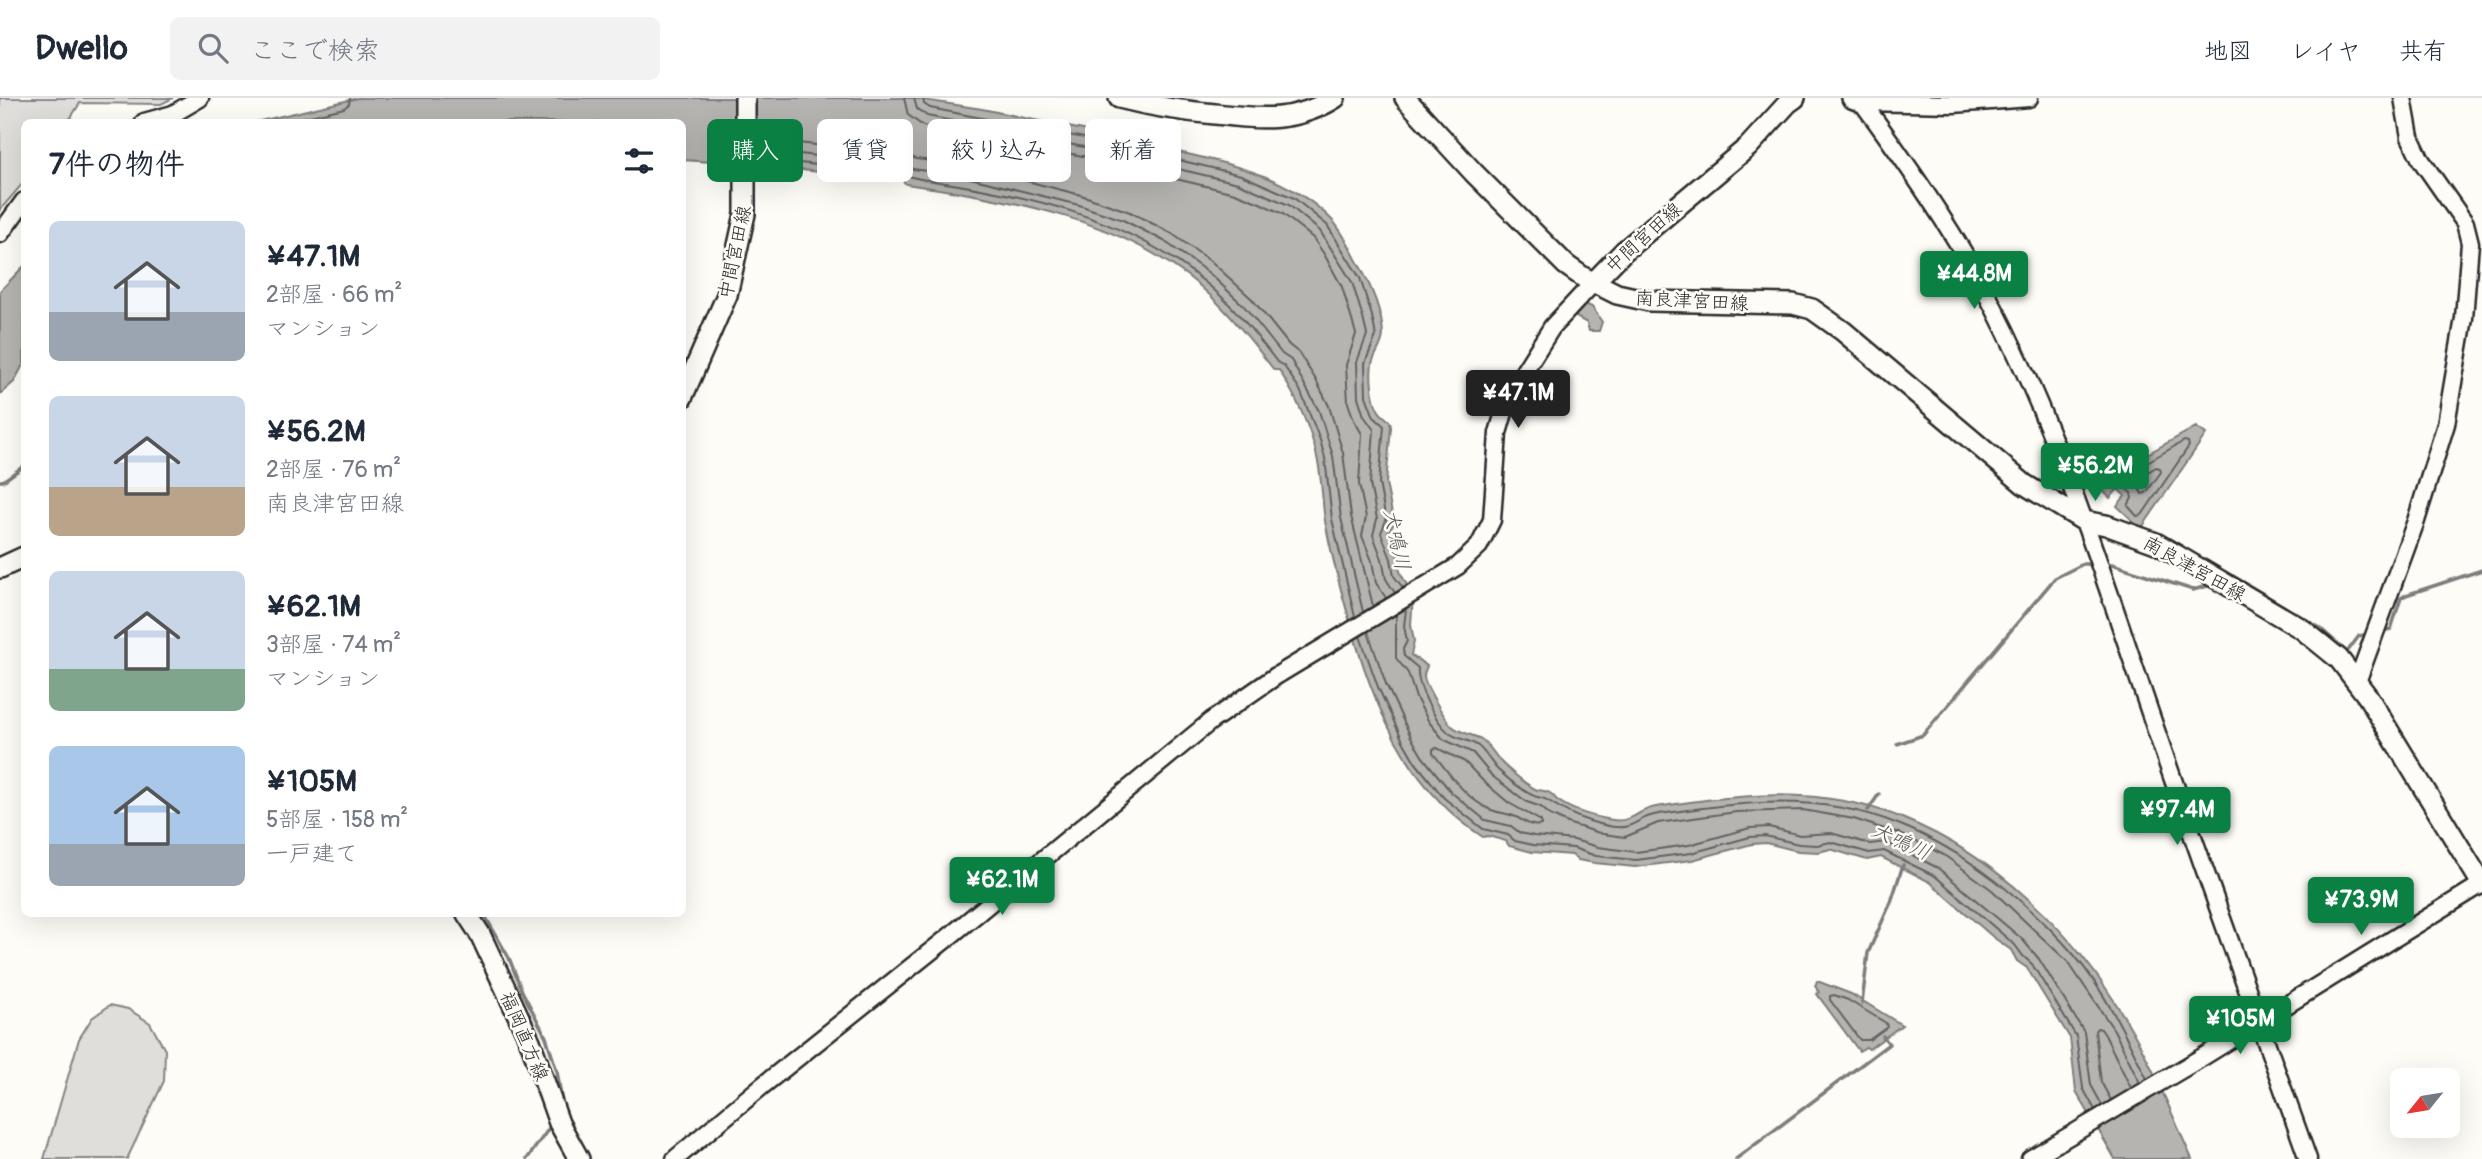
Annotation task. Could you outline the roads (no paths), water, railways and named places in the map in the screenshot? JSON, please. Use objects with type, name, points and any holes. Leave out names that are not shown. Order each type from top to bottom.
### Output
[{"type":"main road","name":"中間宮田線","points":[[686,389],[727,295],[746,206],[745,98]]},
{"type":"main road","points":[[1119,98],[1146,105],[1263,120],[1306,112],[1335,98]]},
{"type":"main road","name":"中間宮田線","points":[[1405,98],[1474,173],[1566,265],[1594,282],[1624,251],[1748,147],[1795,98]]},
{"type":"main road","name":"南良津宮田線","points":[[1594,282],[1617,294],[1649,302],[1793,304],[1812,309],[1843,331],[2024,484],[2084,521],[2156,543],[2312,637],[2339,659],[2357,682],[2482,884]]},
{"type":"main road","points":[[0,568],[21,558]]},
{"type":"main road","name":"福岡直方線","points":[[469,917],[480,934],[530,1041],[559,1123],[579,1159]]},
{"type":"street","points":[[155,119],[173,114],[201,98]]},
{"type":"street","points":[[1858,99],[1953,104],[2029,98]]},
{"type":"street","points":[[2357,682],[2416,522],[2446,425],[2464,318],[2470,243],[2465,223],[2421,160],[2410,137],[2403,98]]},
{"type":"street","points":[[1858,99],[1924,189],[1977,276],[2033,391],[2084,521],[2308,1159]]},
{"type":"street","points":[[0,234],[21,205]]},
{"type":"street","points":[[675,1159],[1200,730],[1276,676],[1454,569],[1479,546],[1492,520],[1498,433],[1505,409],[1516,384],[1552,327],[1594,282]]},
{"type":"street","points":[[2030,1159],[2259,1023],[2482,884]]},
{"type":"water","name":"犬鳴川","points":[[358,98],[911,98],[1030,119],[927,119],[927,182],[1071,182],[1071,127],[1085,130],[1085,182],[1181,182],[1181,152],[1236,166],[1287,187],[1310,201],[1339,228],[1377,305],[1383,334],[1372,364],[1371,382],[1377,407],[1391,427],[1386,483],[1394,524],[1388,532],[1399,559],[1401,574],[1413,596],[1411,625],[1414,641],[1411,655],[1427,666],[1424,676],[1427,686],[1452,726],[1484,741],[1502,763],[1531,787],[1550,793],[1575,810],[1601,818],[1623,820],[1656,807],[1780,795],[1842,801],[1872,808],[1937,834],[2001,876],[2030,901],[2083,957],[2106,988],[2135,1036],[2192,1159],[2115,1159],[2076,1091],[2070,1038],[2027,968],[2017,961],[2011,950],[1930,882],[1881,857],[1867,860],[1830,849],[1819,852],[1798,851],[1766,843],[1752,844],[1692,860],[1635,867],[1595,863],[1578,860],[1572,855],[1532,852],[1509,846],[1506,841],[1483,837],[1456,817],[1432,793],[1412,767],[1380,709],[1368,679],[1341,592],[1325,521],[1314,445],[1297,401],[1279,370],[1274,370],[1230,316],[1200,286],[1169,263],[1135,243],[1061,215],[983,197],[906,184],[904,182],[913,182],[913,119],[817,119],[817,172],[803,170],[803,119],[707,119],[707,162],[686,160],[686,119],[269,119]]},
{"type":"water","points":[[21,269],[21,369],[14,382],[0,394],[0,291]]},
{"type":"water","points":[[1585,304],[1592,307],[1602,322],[1599,331],[1589,331],[1587,323],[1576,317]]},
{"type":"water","points":[[2196,427],[2206,434],[2141,529],[2132,524],[2131,519],[2117,506],[2125,496],[2118,489],[2110,498],[2095,483]]},
{"type":"water","points":[[1817,981],[1851,994],[1902,1025],[1869,1049],[1866,1047],[1859,1051],[1817,994]]},
{"type":"waterway","points":[[0,481],[21,468]]},
{"type":"waterway","points":[[1897,744],[1923,735],[2055,578],[2083,564],[2094,564]]},
{"type":"waterway","points":[[2105,564],[2193,590],[2211,585]]},
{"type":"waterway","points":[[2382,631],[2391,629],[2401,598],[2482,570]]},
{"type":"waterway","points":[[2228,578],[2233,576],[2320,628],[2347,652],[2359,636],[2368,634]]},
{"type":"waterway","points":[[1868,810],[1879,794]]},
{"type":"waterway","name":"犬鳴川","points":[[1862,1003],[1868,953],[1891,902],[1903,865]]},
{"type":"waterway","points":[[486,917],[509,958],[522,991],[546,1037],[557,1071],[563,1110]]},
{"type":"waterway","points":[[1736,1159],[1889,1044],[1883,1036]]},
{"type":"waterway","points":[[527,1159],[552,1124]]}]
